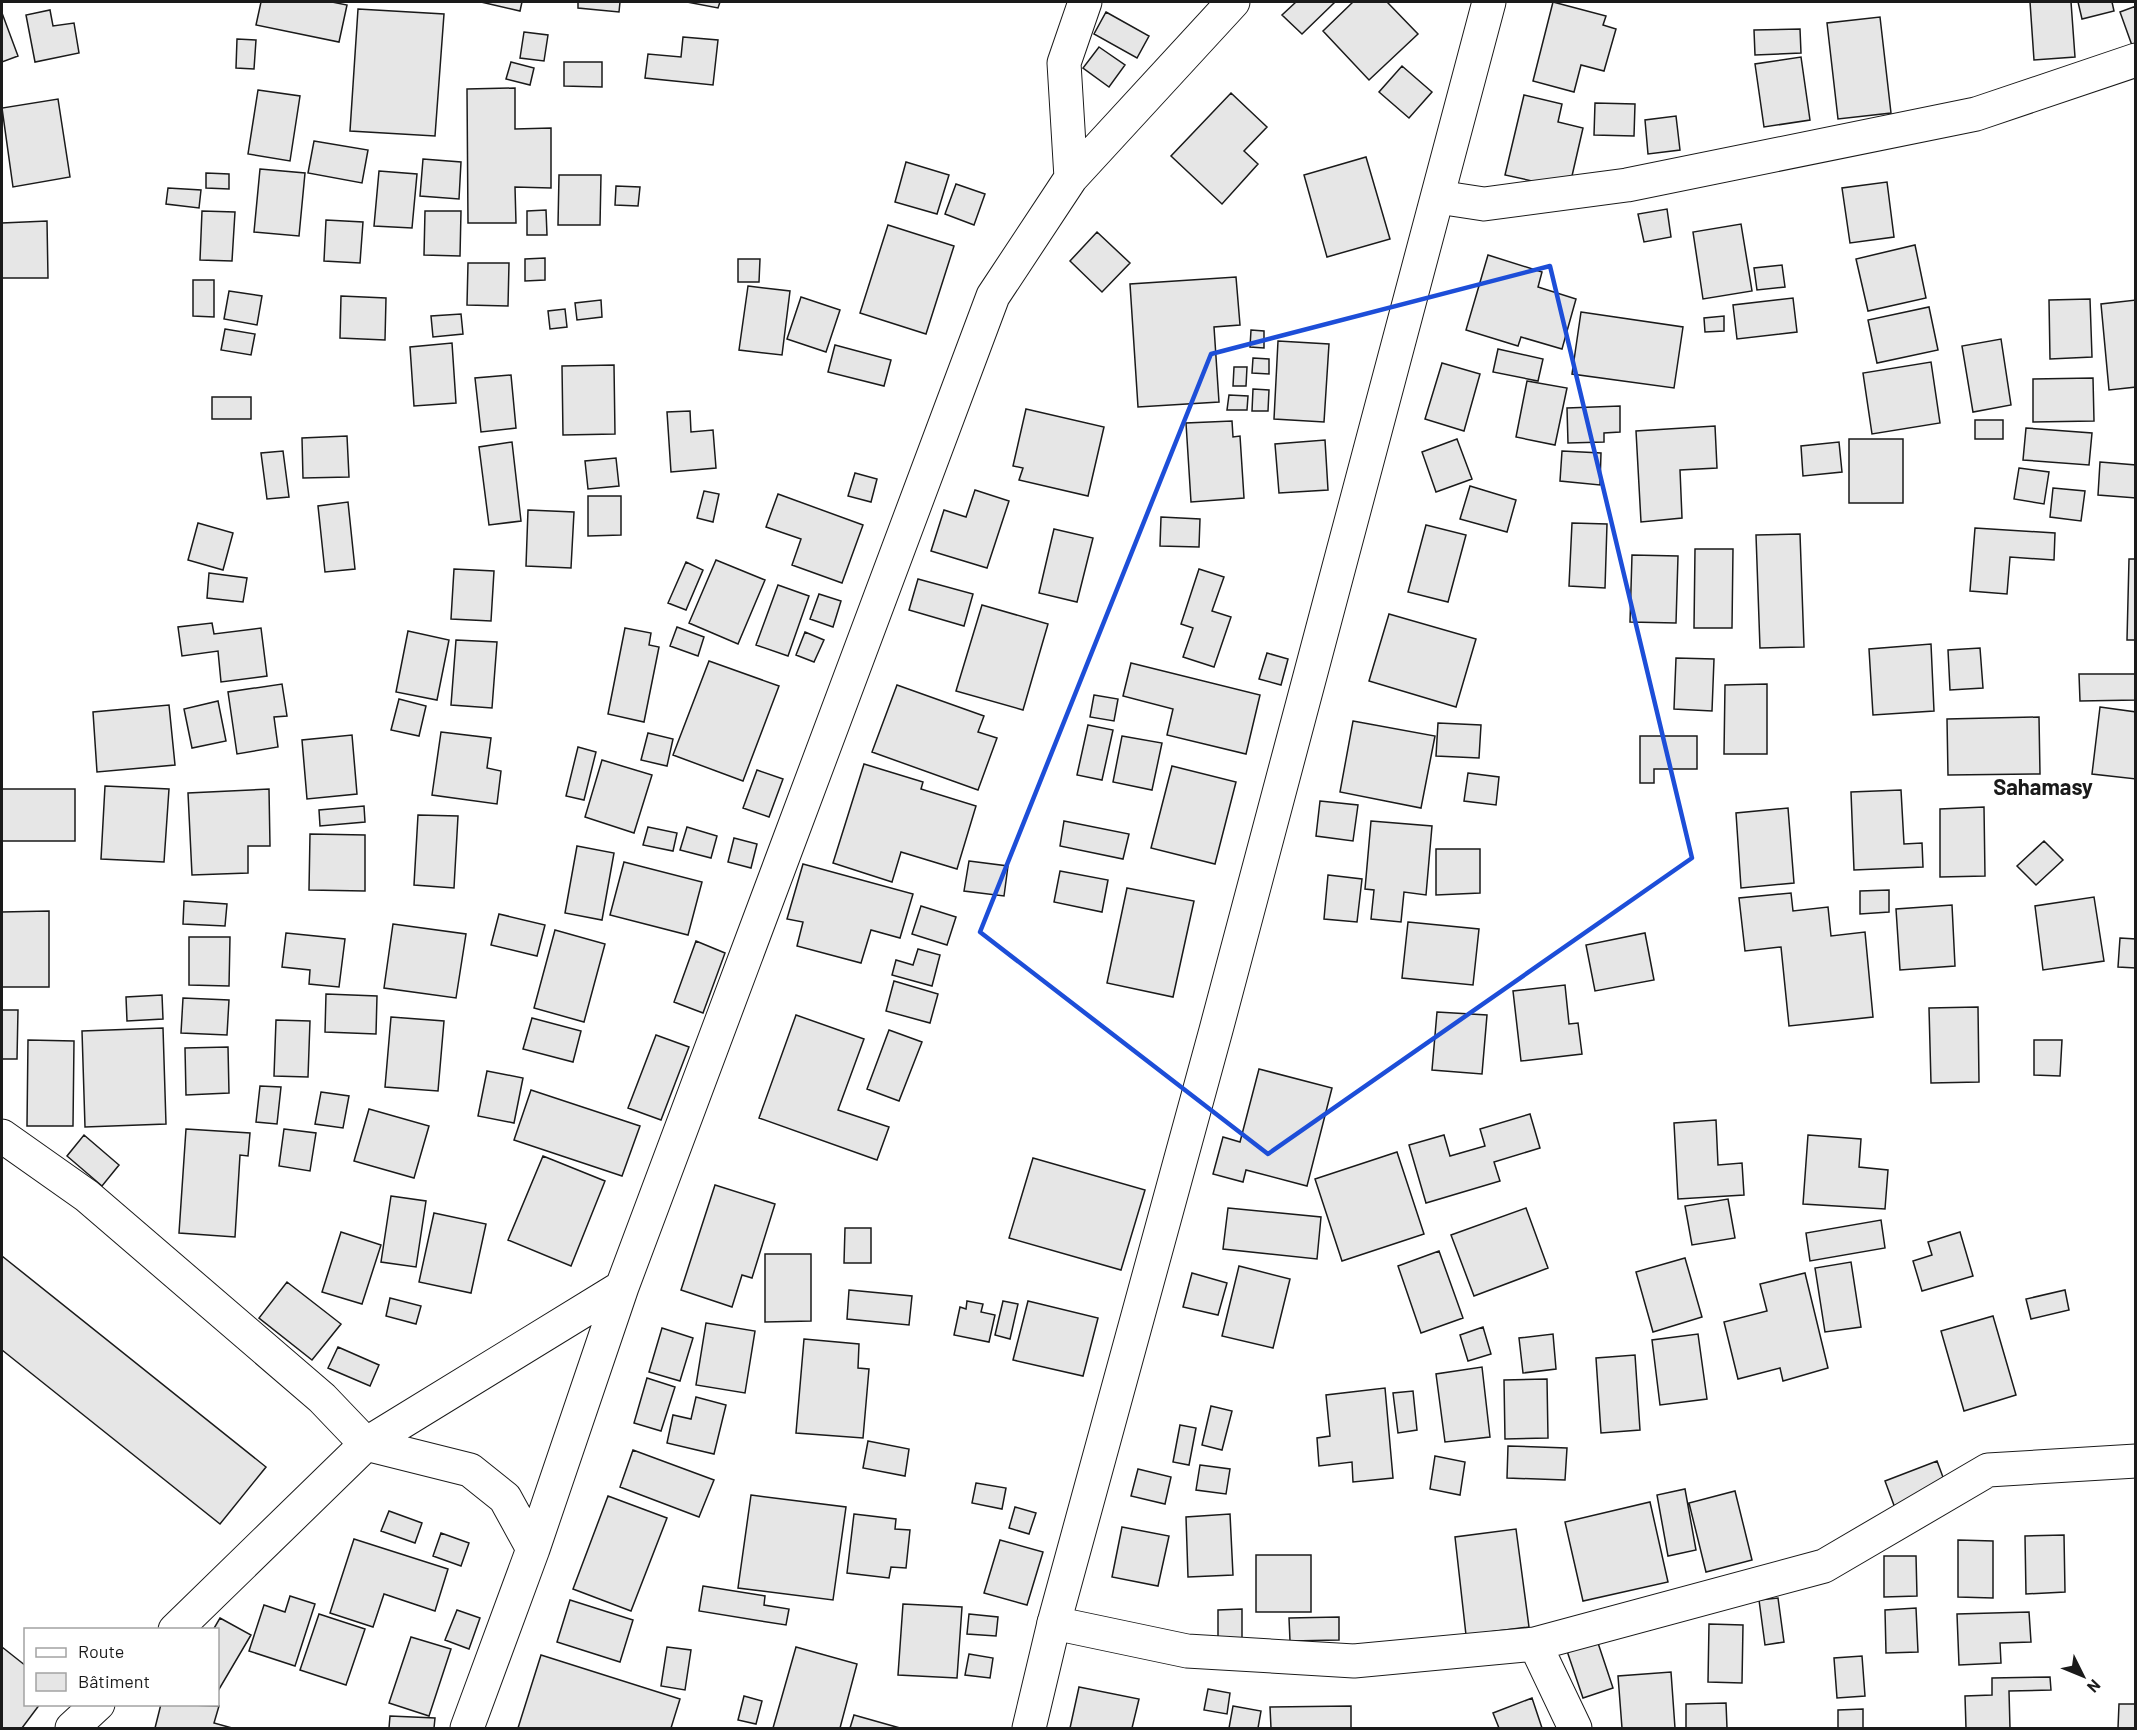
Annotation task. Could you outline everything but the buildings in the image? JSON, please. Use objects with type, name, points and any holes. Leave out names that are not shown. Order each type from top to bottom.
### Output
[{"type":"street","points":[[1071,178],[1064,63],[1085,2]]},
{"type":"street","points":[[466,1728],[532,1549],[622,1287],[993,296],[1071,178],[1233,2]]},
{"type":"street","points":[[1029,1728],[1054,1623],[1222,1007],[1489,2]]},
{"type":"street","points":[[1438,197],[1484,204],[1627,185],[1976,114],[2136,60]]},
{"type":"street","points":[[2,1136],[87,1196],[322,1398],[366,1444],[470,1470],[505,1498],[532,1549]]},
{"type":"street","points":[[176,1628],[366,1444],[622,1287]]},
{"type":"street","points":[[1054,1623],[1186,1651],[1354,1660],[1536,1644],[1824,1566],[1988,1470],[2136,1461]]},
{"type":"street","points":[[1536,1644],[1575,1728]]},
{"type":"street","points":[[72,1728],[97,1706]]},
{"type":"street","points":[[96,1728],[99,1706]]},
{"type":"highlighted area","points":[[1550,266],[1692,858],[1268,1154],[980,932],[1211,354]]},
{"type":"district","name":"Sahamasy","points":[[2043,786]]}]
